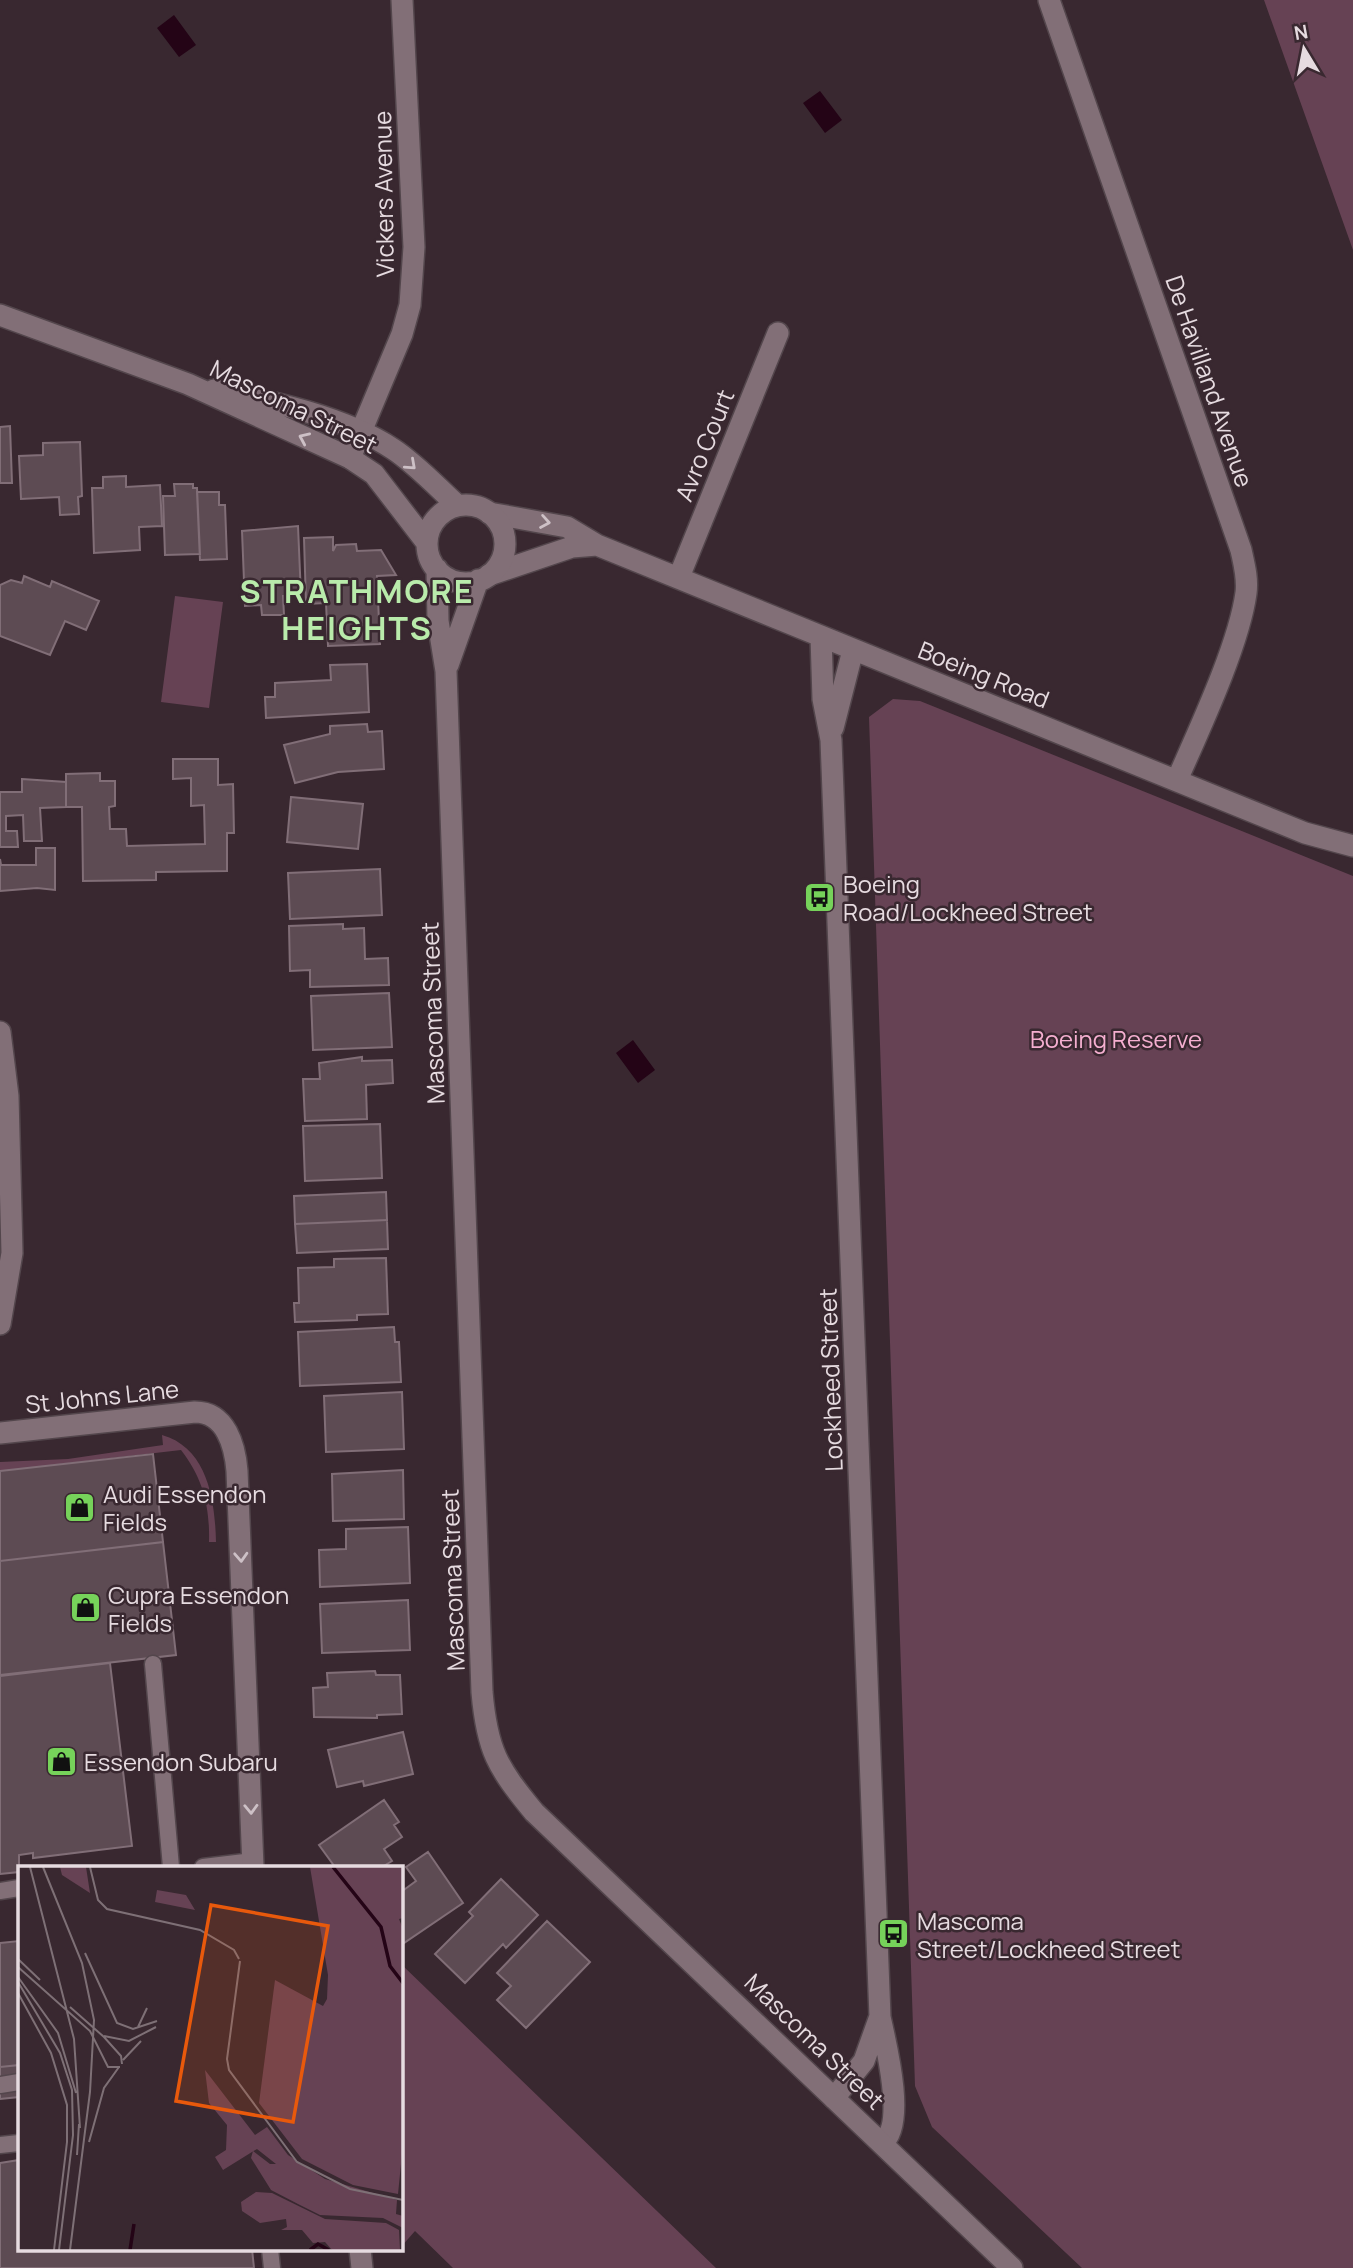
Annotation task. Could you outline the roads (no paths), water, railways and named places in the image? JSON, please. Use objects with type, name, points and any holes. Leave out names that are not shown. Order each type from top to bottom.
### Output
[{"type":"street","name":"Vickers Avenue","points":[[350,458],[402,334],[412,281],[414,247],[402,0]]},
{"type":"street","name":"De Havilland Avenue","points":[[1049,0],[1241,550],[1245,572],[1246,592],[1235,635],[1177,780]]},
{"type":"street","name":"Mascoma Street","points":[[0,315],[188,384],[350,458],[374,474],[427,543]]},
{"type":"street","name":"Avro Court","points":[[679,577],[778,333]]},
{"type":"street","name":"Mascoma Street","points":[[188,384],[251,397],[362,431],[395,450],[458,506]]},
{"type":"street","points":[[458,506],[480,507],[498,521],[505,544],[498,567],[484,578],[456,581],[437,569],[427,543],[436,519],[458,506]]},
{"type":"street","name":"Boeing Road","points":[[489,513],[567,527],[597,545],[853,650],[1305,833],[1353,846]]},
{"type":"street","name":"Boeing Road","points":[[484,578],[572,547],[597,545]]},
{"type":"street","name":"Mascoma Street","points":[[437,569],[438,621],[446,671],[485,1730],[495,1759],[534,1812],[1013,2268]]},
{"type":"street","name":"Mascoma Street","points":[[446,671],[484,578]]},
{"type":"street","name":"Lockheed Street","points":[[821,637],[823,699],[831,740],[880,2017],[890,2063],[894,2116],[892,2128],[883,2142]]},
{"type":"street","name":"Lockheed Street","points":[[831,740],[853,650]]},
{"type":"street","points":[[0,1032],[8,1096],[6,1271],[0,1324]]},
{"type":"street","name":"St Johns Lane","points":[[0,1433],[203,1412],[218,1420],[231,1439],[237,1471],[253,1864]]},
{"type":"street","name":"Lockheed Street","points":[[834,2098],[864,2061],[880,2017]]},
{"type":"street","points":[[360,2250],[362,2268]]},
{"type":"lane","points":[[153,1664],[171,1866]]},
{"type":"lane","points":[[220,1866],[253,1864]]},
{"type":"lane","points":[[0,1891],[18,1888]]},
{"type":"lane","points":[[0,2084],[18,2082]]},
{"type":"lane","points":[[0,2145],[18,2143]]},
{"type":"lane","points":[[270,2250],[272,2268]]},
{"type":"place","name":"Boeing Road/Lockheed Street","points":[[820,897]]},
{"type":"place","name":"Audi Essendon Fields","points":[[80,1507]]},
{"type":"place","name":"Cupra Essendon Fields","points":[[85,1608]]},
{"type":"place","name":"Essendon Subaru","points":[[61,1761]]},
{"type":"place","name":"Mascoma Street/Lockheed Street","points":[[894,1934]]},
{"type":"district","name":"STRATHMORE HEIGHTS","points":[[357,610]]},
{"type":"park label","name":"Boeing Reserve","points":[[1116,1038]]}]
